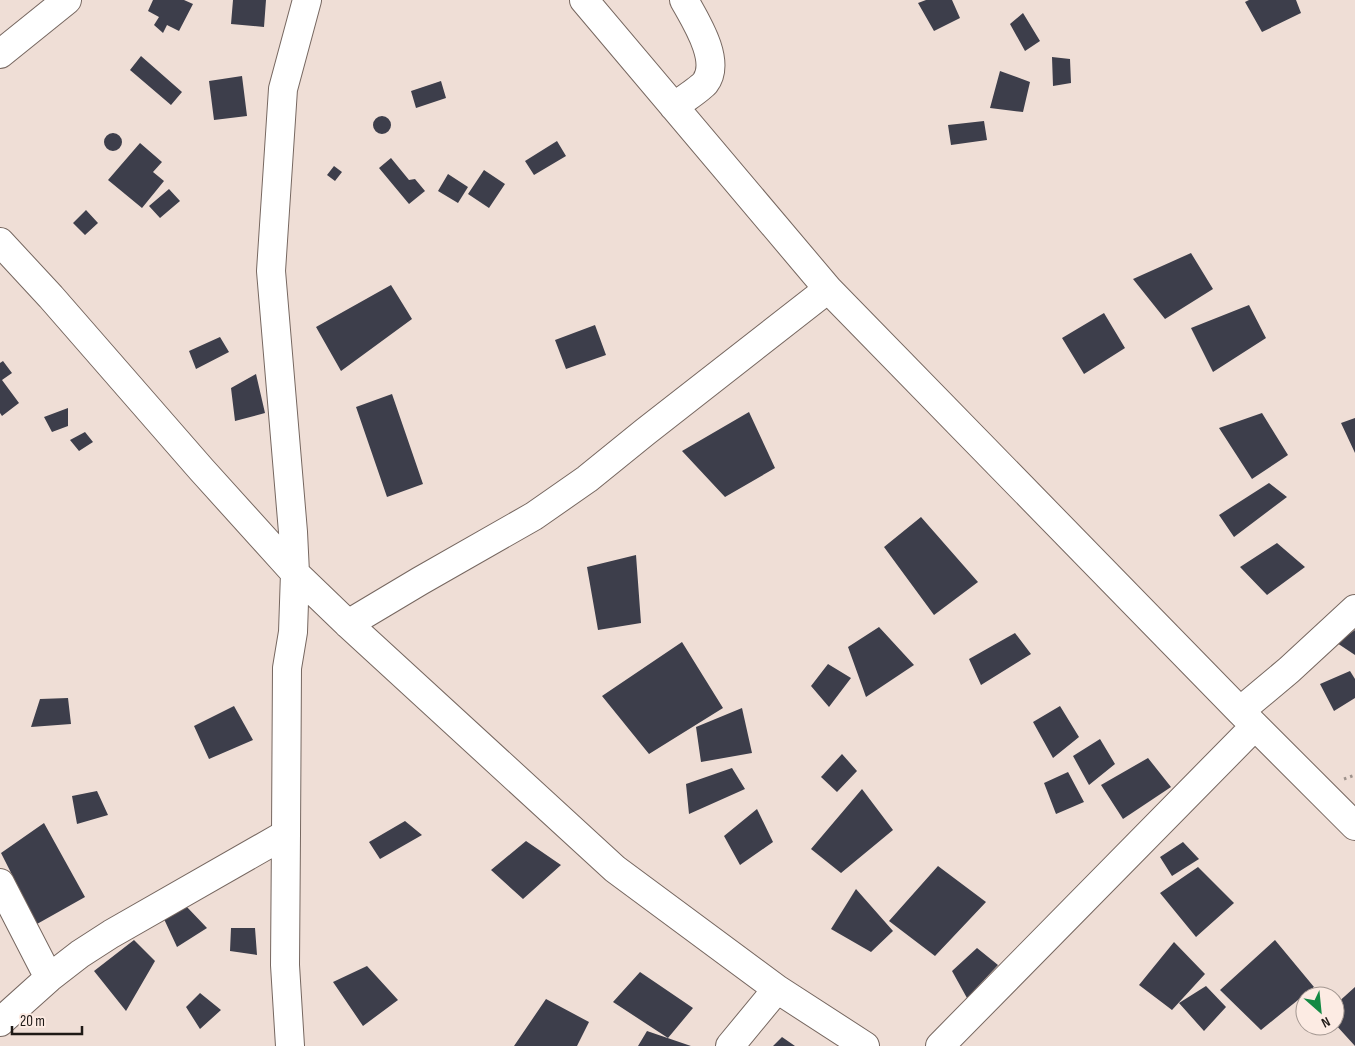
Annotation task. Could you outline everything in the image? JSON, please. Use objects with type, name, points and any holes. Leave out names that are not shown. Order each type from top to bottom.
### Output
[{"type":"street","points":[[0,54],[67,0]]},
{"type":"street","points":[[290,1046],[285,965],[287,668],[293,632],[294,532],[270,270],[283,89],[306,0]]},
{"type":"street","points":[[584,0],[828,289],[1247,719],[1355,826]]},
{"type":"street","points":[[674,107],[705,82],[712,67],[704,36],[684,0]]},
{"type":"street","points":[[0,242],[295,573],[348,624],[615,869],[777,989],[865,1046]]},
{"type":"street","points":[[348,624],[534,516],[580,484],[828,289]]},
{"type":"street","points":[[940,1046],[1247,719],[1289,670],[1355,609]]},
{"type":"street","points":[[0,1022],[49,978],[80,954],[111,934],[286,834]]},
{"type":"street","points":[[0,882],[49,978]]},
{"type":"street","points":[[730,1046],[777,989]]},
{"type":"building","points":[[153,0],[184,0],[193,4],[179,31],[167,25],[163,33],[154,25],[159,17],[148,11]]},
{"type":"building","points":[[233,0],[266,0],[264,27],[231,24]]},
{"type":"building","points":[[926,0],[952,0],[960,18],[934,31],[918,3]]},
{"type":"building","points":[[1249,0],[1296,0],[1301,13],[1262,32],[1245,2]]},
{"type":"building","points":[[1023,13],[1040,41],[1025,51],[1010,24]]},
{"type":"building","points":[[141,56],[182,92],[171,105],[130,70]]},
{"type":"building","points":[[1052,57],[1070,59],[1071,83],[1053,86]]},
{"type":"building","points":[[1000,71],[1030,82],[1023,112],[990,108]]},
{"type":"building","points":[[242,76],[247,116],[214,120],[209,81]]},
{"type":"building","points":[[441,81],[446,98],[416,108],[411,91]]},
{"type":"building","points":[[378,116],[386,116],[391,121],[389,132],[378,134],[373,129],[373,121]]},
{"type":"building","points":[[984,121],[987,140],[951,145],[948,125]]},
{"type":"building","points":[[113,133],[119,136],[122,142],[119,148],[113,151],[107,148],[104,142],[107,136]]},
{"type":"building","points":[[557,141],[566,156],[534,175],[525,161]]},
{"type":"building","points":[[140,143],[162,162],[153,172],[164,181],[142,208],[108,180]]},
{"type":"building","points":[[391,158],[409,180],[415,179],[425,191],[409,204],[379,168]]},
{"type":"building","points":[[334,166],[342,172],[335,181],[327,175]]},
{"type":"building","points":[[484,170],[505,184],[489,208],[468,194]]},
{"type":"building","points":[[448,174],[468,187],[458,203],[438,191]]},
{"type":"building","points":[[169,189],[180,201],[160,218],[149,206]]},
{"type":"building","points":[[86,210],[98,223],[85,235],[73,223]]},
{"type":"building","points":[[1191,253],[1213,289],[1165,319],[1133,279]]},
{"type":"building","points":[[391,285],[412,319],[341,371],[316,327]]},
{"type":"building","points":[[1249,305],[1266,338],[1213,372],[1191,328]]},
{"type":"building","points":[[1104,313],[1125,348],[1084,374],[1062,338]]},
{"type":"building","points":[[595,325],[606,355],[566,369],[555,340]]},
{"type":"building","points":[[220,337],[229,352],[196,369],[189,351]]},
{"type":"building","points":[[3,361],[12,373],[2,380],[19,403],[2,416],[0,413],[0,363]]},
{"type":"building","points":[[256,374],[265,413],[235,421],[231,388]]},
{"type":"building","points":[[392,394],[423,484],[387,497],[356,407]]},
{"type":"building","points":[[68,408],[68,426],[52,432],[44,417]]},
{"type":"building","points":[[749,412],[775,468],[725,497],[682,451]]},
{"type":"building","points":[[1262,413],[1288,455],[1252,479],[1219,428]]},
{"type":"building","points":[[1355,418],[1355,453],[1341,423]]},
{"type":"building","points":[[85,432],[93,442],[79,451],[70,440]]},
{"type":"building","points":[[1269,483],[1287,497],[1234,537],[1219,515]]},
{"type":"building","points":[[921,517],[978,582],[934,615],[884,547]]},
{"type":"building","points":[[1277,543],[1305,567],[1267,595],[1240,567]]},
{"type":"building","points":[[636,555],[641,623],[598,630],[587,567]]},
{"type":"building","points":[[879,627],[914,665],[866,697],[848,647]]},
{"type":"building","points":[[1355,630],[1355,655],[1337,643]]},
{"type":"building","points":[[1015,633],[1031,654],[981,685],[969,659]]},
{"type":"building","points":[[682,642],[723,708],[649,754],[602,696]]},
{"type":"building","points":[[828,664],[851,678],[829,707],[811,686]]},
{"type":"building","points":[[1350,671],[1355,679],[1355,698],[1334,711],[1320,684]]},
{"type":"building","points":[[68,698],[71,724],[31,727],[40,699]]},
{"type":"building","points":[[234,706],[253,740],[209,759],[194,726]]},
{"type":"building","points":[[1060,706],[1079,737],[1053,758],[1033,722]]},
{"type":"building","points":[[742,708],[752,753],[701,762],[696,727]]},
{"type":"building","points":[[1100,739],[1115,764],[1089,785],[1073,756]]},
{"type":"building","points":[[842,754],[857,771],[837,792],[821,777]]},
{"type":"building","points":[[1148,758],[1171,787],[1123,819],[1101,785]]},
{"type":"building","points":[[732,768],[745,789],[689,814],[686,784]]},
{"type":"building","points":[[1068,772],[1084,802],[1056,814],[1044,783]]},
{"type":"building","points":[[862,789],[893,830],[841,873],[811,849]]},
{"type":"building","points":[[97,791],[108,815],[77,824],[72,796]]},
{"type":"building","points":[[757,809],[773,842],[740,865],[724,836]]},
{"type":"building","points":[[405,821],[422,835],[380,859],[369,842]]},
{"type":"building","points":[[44,823],[85,897],[37,924],[1,853]]},
{"type":"building","points":[[526,841],[561,865],[523,899],[491,870]]},
{"type":"building","points":[[1183,842],[1199,859],[1172,876],[1160,857]]},
{"type":"building","points":[[938,866],[986,902],[935,956],[889,921]]},
{"type":"building","points":[[1198,867],[1234,903],[1196,937],[1160,893]]},
{"type":"building","points":[[856,889],[893,931],[871,952],[831,929]]},
{"type":"building","points":[[186,906],[207,928],[177,947],[164,919]]},
{"type":"building","points":[[231,928],[255,928],[257,955],[230,951]]},
{"type":"building","points":[[134,940],[155,961],[126,1011],[94,971]]},
{"type":"building","points":[[1275,940],[1313,986],[1295,986],[1295,1002],[1261,1030],[1220,990]]},
{"type":"building","points":[[1174,942],[1205,974],[1172,1010],[1139,985]]},
{"type":"building","points":[[977,948],[998,965],[967,998],[952,971]]},
{"type":"building","points":[[367,966],[398,1000],[363,1026],[333,982]]},
{"type":"building","points":[[640,972],[693,1008],[668,1038],[613,1002]]},
{"type":"building","points":[[1206,986],[1226,1007],[1204,1031],[1179,1003]]},
{"type":"building","points":[[1355,987],[1355,1046],[1345,1035],[1345,996]]},
{"type":"building","points":[[200,993],[221,1010],[200,1029],[186,1007]]},
{"type":"building","points":[[546,999],[589,1022],[577,1046],[514,1046]]},
{"type":"building","points":[[647,1031],[691,1046],[638,1046]]},
{"type":"building","points":[[782,1037],[795,1046],[773,1046]]}]
